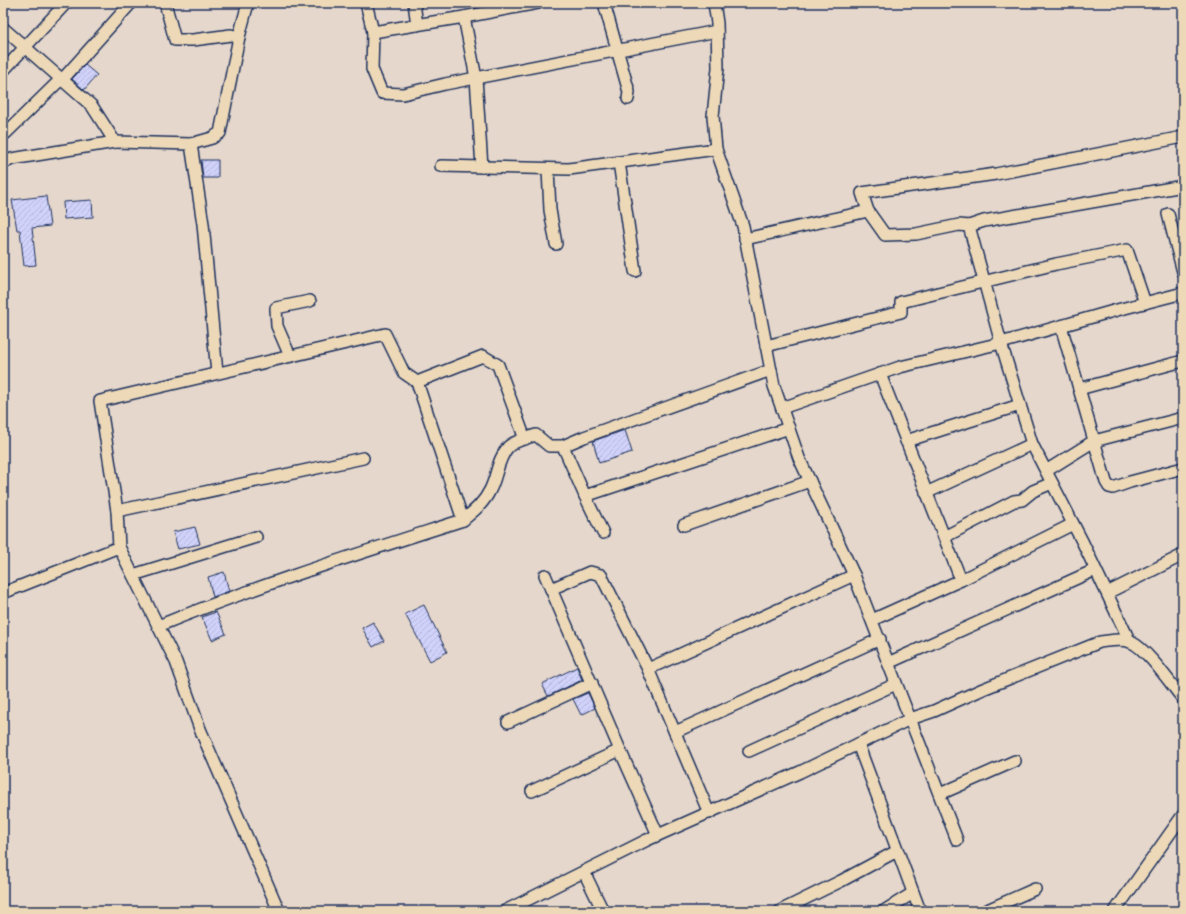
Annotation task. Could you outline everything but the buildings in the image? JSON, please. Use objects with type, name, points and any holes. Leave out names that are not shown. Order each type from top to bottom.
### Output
[{"type":"street","points":[[3,71],[66,3]]},
{"type":"street","points":[[3,135],[59,81],[62,80],[131,3]]},
{"type":"street","points":[[165,3],[175,40],[193,40],[231,35],[239,37]]},
{"type":"street","points":[[3,163],[12,158],[115,142],[191,144],[212,138],[220,133],[239,37],[248,3]]},
{"type":"street","points":[[366,3],[373,32],[372,69],[382,93],[403,94],[476,78],[717,31]]},
{"type":"street","points":[[414,3],[417,25]]},
{"type":"street","points":[[373,32],[538,3]]},
{"type":"street","points":[[604,3],[629,92],[628,98]]},
{"type":"street","points":[[714,3],[717,31],[718,68],[713,116],[716,149],[743,226],[774,386],[799,458],[854,575],[957,840]]},
{"type":"street","points":[[464,17],[476,78],[482,167]]},
{"type":"street","points":[[3,28],[92,106],[115,142]]},
{"type":"street","points":[[1183,137],[996,174],[862,193],[868,211],[885,235],[916,234],[959,225],[969,226],[984,221],[1183,186]]},
{"type":"street","points":[[191,144],[203,224],[217,374]]},
{"type":"street","points":[[441,166],[569,169],[716,149]]},
{"type":"street","points":[[619,162],[635,271]]},
{"type":"street","points":[[548,169],[550,210],[556,244]]},
{"type":"street","points":[[745,239],[868,211]]},
{"type":"street","points":[[1168,214],[1183,272]]},
{"type":"street","points":[[969,226],[1001,343],[1032,444],[1073,524],[1130,642]]},
{"type":"street","points":[[766,346],[901,312],[902,302],[1056,264],[1127,250],[1145,303]]},
{"type":"street","points":[[782,408],[900,367],[1001,343],[1183,293]]},
{"type":"street","points":[[290,356],[277,326],[276,308],[310,301]]},
{"type":"street","points":[[1061,326],[1106,482],[1109,487],[1113,488],[1183,468]]},
{"type":"street","points":[[279,911],[200,729],[176,662],[119,547],[117,511],[100,401],[384,334],[404,373],[417,382],[463,520]]},
{"type":"street","points":[[417,382],[483,356],[498,365],[525,439]]},
{"type":"street","points":[[1079,389],[1183,362]]},
{"type":"street","points":[[158,626],[213,604],[273,583],[463,520],[478,508],[491,490],[499,464],[509,447],[525,439],[536,435],[549,446],[563,446],[584,437],[771,370]]},
{"type":"street","points":[[880,374],[961,580]]},
{"type":"street","points":[[906,441],[1020,405]]},
{"type":"street","points":[[1046,471],[1094,441],[1183,418]]},
{"type":"street","points":[[585,496],[789,428]]},
{"type":"street","points":[[926,493],[1032,444]]},
{"type":"street","points":[[563,446],[603,533]]},
{"type":"street","points":[[117,511],[364,458]]},
{"type":"street","points":[[684,525],[810,480]]},
{"type":"street","points":[[944,537],[1014,501],[1022,500],[1033,491],[1052,483]]},
{"type":"street","points":[[872,620],[961,580],[1073,524]]},
{"type":"street","points":[[133,575],[256,536]]},
{"type":"street","points":[[3,593],[119,547]]},
{"type":"street","points":[[1107,593],[1183,555]]},
{"type":"street","points":[[888,663],[1095,570]]},
{"type":"street","points":[[551,589],[590,572],[601,575],[648,669],[709,813]]},
{"type":"street","points":[[545,575],[658,835]]},
{"type":"street","points":[[648,669],[854,575]]},
{"type":"street","points":[[675,732],[880,639]]},
{"type":"street","points":[[505,911],[658,835],[800,772],[910,719],[934,711],[983,689],[1100,642],[1116,640],[1130,642],[1144,650],[1183,699]]},
{"type":"street","points":[[508,722],[592,683]]},
{"type":"street","points":[[749,751],[896,684]]},
{"type":"street","points":[[858,744],[920,911]]},
{"type":"street","points":[[532,791],[620,750]]},
{"type":"street","points":[[940,794],[1015,761]]},
{"type":"street","points":[[1115,911],[1183,815]]},
{"type":"street","points":[[780,911],[842,881],[898,851]]},
{"type":"street","points":[[584,872],[603,911]]},
{"type":"street","points":[[985,911],[1035,889]]},
{"type":"street","points":[[884,911],[913,893]]}]
